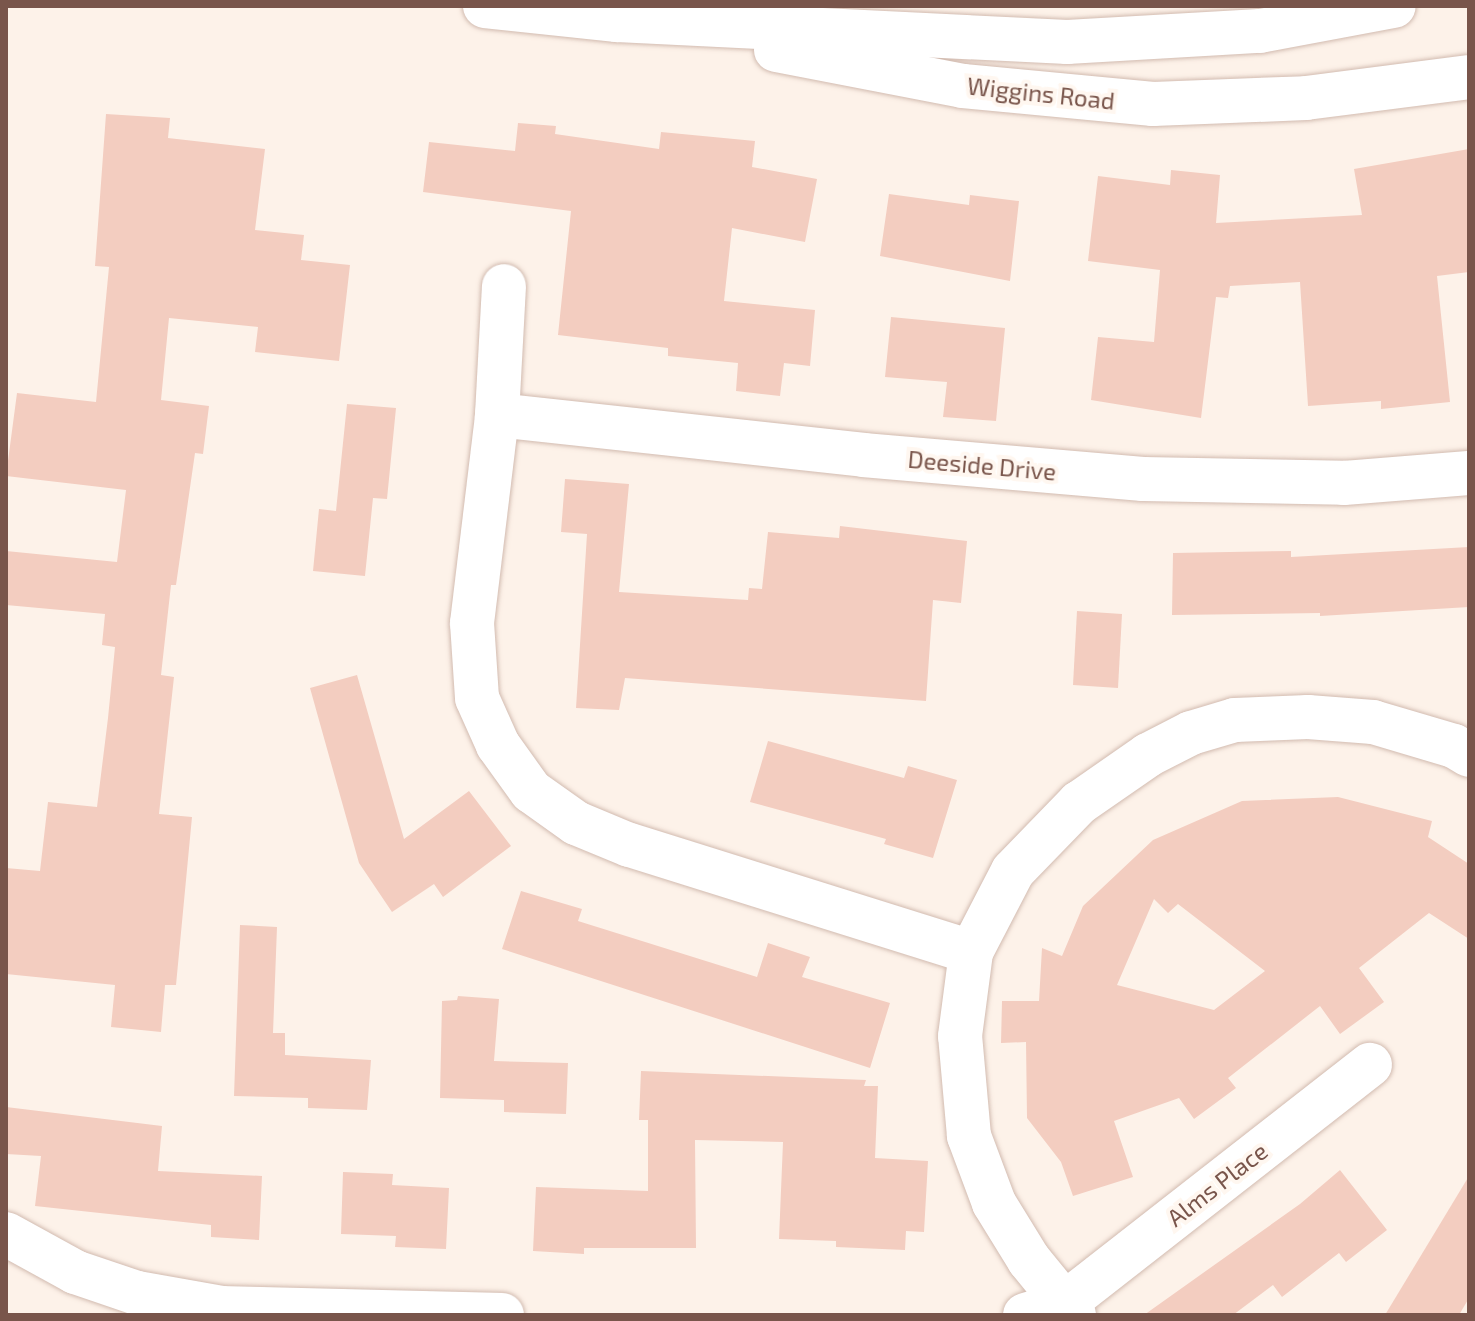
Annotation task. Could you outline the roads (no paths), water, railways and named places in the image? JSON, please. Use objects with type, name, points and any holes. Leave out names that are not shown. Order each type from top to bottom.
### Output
[{"type":"street","name":"Wiggins Road","points":[[485,6],[617,20],[1067,42],[1260,31],[1394,6]]},
{"type":"street","name":"Wiggins Road","points":[[617,20],[963,86],[1137,103],[1292,99],[1469,77]]},
{"type":"street","points":[[504,286],[497,415],[472,623],[477,698],[498,745],[531,791],[576,823],[629,845],[971,952]]},
{"type":"street","name":"Deeside Drive","points":[[497,415],[863,455],[1143,479],[1344,483],[1469,473]]},
{"type":"street","points":[[1055,1311],[1029,1260],[994,1203],[969,1136],[960,1036],[971,952],[1013,871],[1079,803],[1148,755],[1191,733],[1235,720],[1308,717],[1373,722],[1454,746],[1469,755]]},
{"type":"street","name":"Alms Place","points":[[1055,1311],[1370,1065]]},
{"type":"street","points":[[6,1234],[75,1272],[137,1293],[222,1308],[502,1315]]}]
